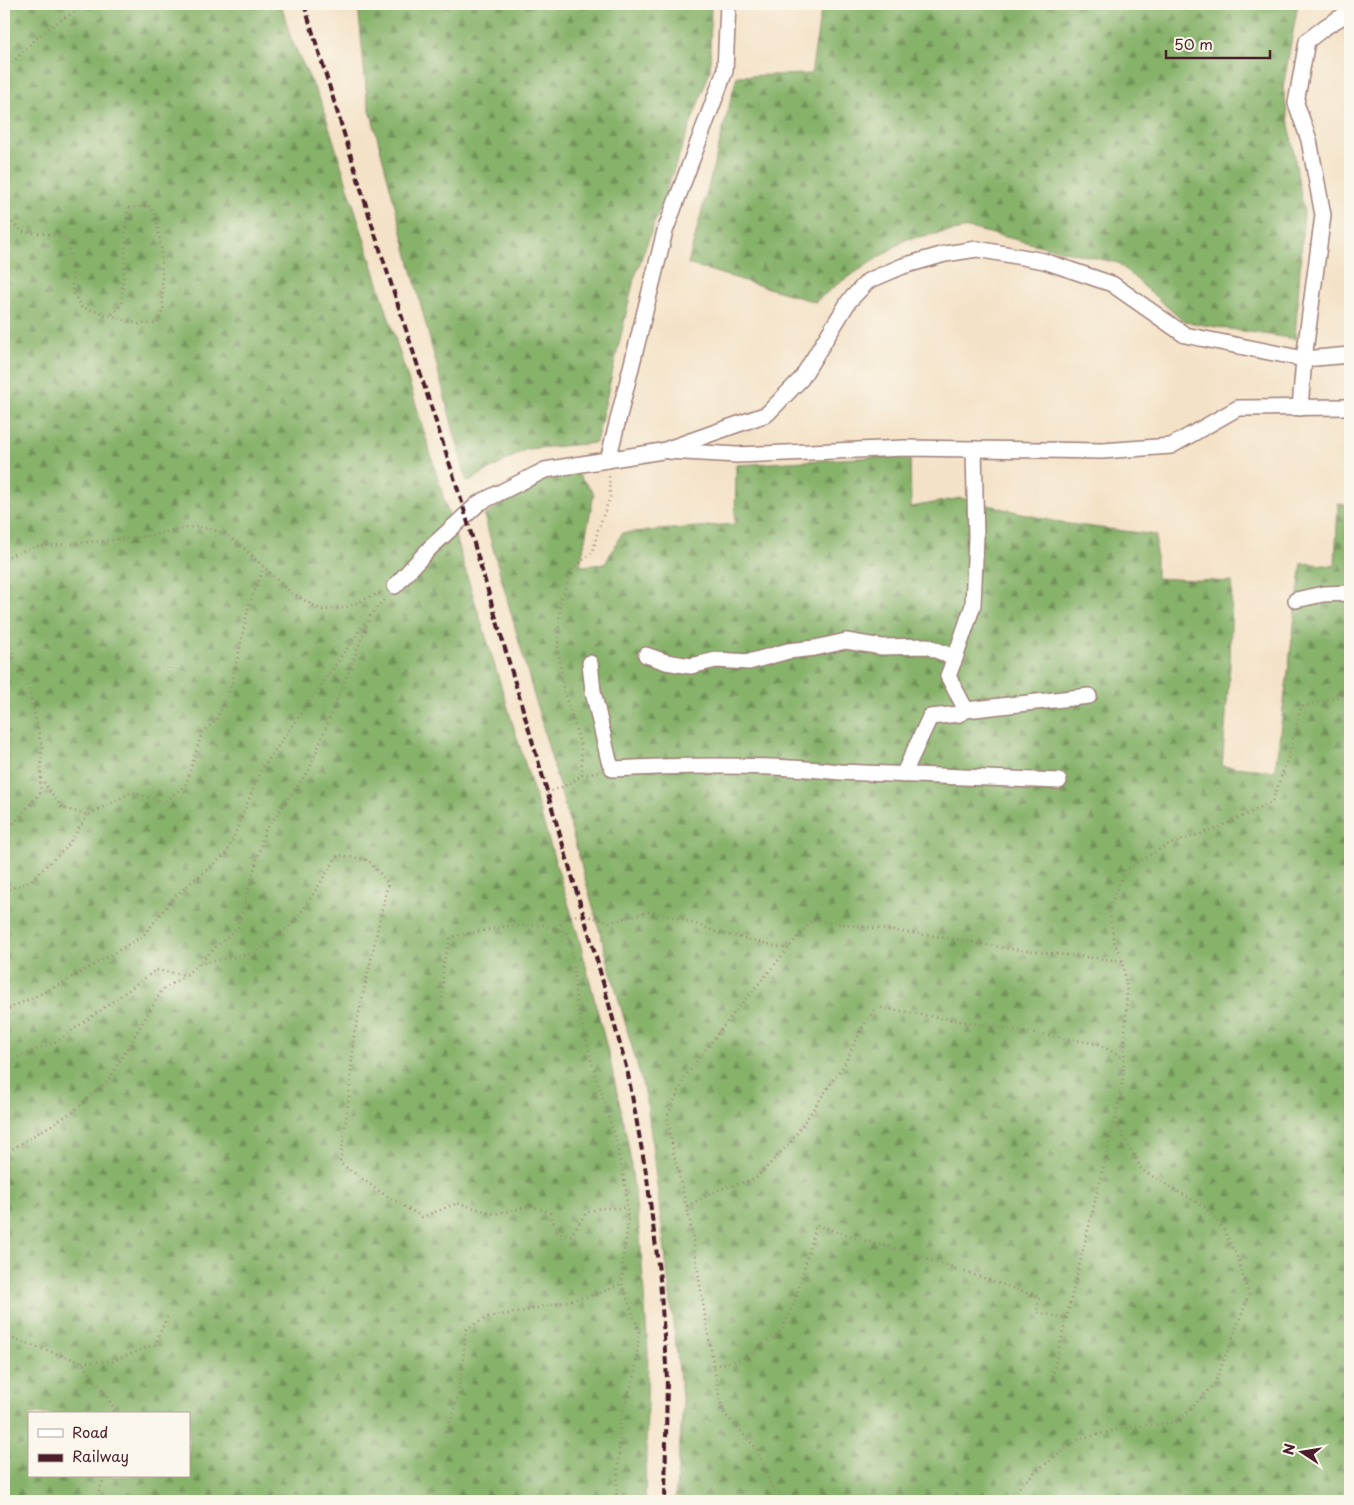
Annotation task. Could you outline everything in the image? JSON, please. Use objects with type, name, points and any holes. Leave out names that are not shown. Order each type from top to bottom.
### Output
[{"type":"street","points":[[608,460],[665,231],[725,71],[728,4]]},
{"type":"street","points":[[1300,408],[1304,359],[1323,215],[1309,140],[1296,103],[1307,41],[1348,13],[1350,6]]},
{"type":"street","points":[[395,586],[430,548],[479,503],[545,470],[662,451],[767,414],[801,379],[849,301],[868,281],[903,266],[945,254],[977,249],[1044,261],[1112,284],[1185,335],[1304,359],[1350,355]]},
{"type":"street","points":[[662,451],[737,455],[905,448],[1102,451],[1171,446],[1238,408],[1350,407]]},
{"type":"street","points":[[966,710],[948,676],[973,605],[976,537],[974,449]]},
{"type":"street","points":[[1296,600],[1323,594],[1350,593]]},
{"type":"street","points":[[646,655],[666,662],[691,666],[716,660],[749,662],[788,651],[816,648],[846,641],[882,647],[927,646],[955,658]]},
{"type":"street","points":[[590,663],[593,691],[609,761],[613,768],[674,766],[782,768],[1059,781]]},
{"type":"street","points":[[903,775],[930,717],[959,714],[966,710],[1089,696]]},
{"type":"path","points":[[4,68],[11,64],[33,42],[67,16],[90,4]]},
{"type":"path","points":[[4,216],[23,232],[53,235],[67,239],[72,264],[72,290],[81,307],[139,324],[158,322],[163,309],[161,248],[156,217],[150,206],[129,208],[126,220],[125,256],[121,290],[122,304],[112,315]]},
{"type":"path","points":[[547,793],[569,784],[582,775],[582,746],[563,688],[558,647],[560,602],[573,568],[593,552],[598,530],[610,497],[608,460]]},
{"type":"path","points":[[4,558],[34,547],[135,538],[197,526],[225,533],[290,592],[321,610],[344,608],[395,586]]},
{"type":"path","points":[[4,891],[29,882],[65,849],[88,815],[132,792],[164,803],[186,784],[202,732],[215,722],[231,688],[249,605],[264,567]]},
{"type":"path","points":[[4,1011],[59,985],[143,936],[175,896],[227,853],[261,770],[371,615],[395,586]]},
{"type":"path","points":[[4,1154],[74,1111],[108,1081],[162,990],[186,975],[238,928],[265,830],[309,770],[371,615]]},
{"type":"path","points":[[4,629],[15,660],[29,689],[42,748],[40,793],[4,834]]},
{"type":"path","points":[[1052,1378],[1123,1079],[1127,993],[1124,961],[1114,942],[1110,909],[1125,870],[1167,845],[1218,828],[1272,802],[1289,755],[1301,707],[1350,693]]},
{"type":"path","points":[[41,778],[62,808],[88,815]]},
{"type":"path","points":[[198,964],[254,953],[296,921],[338,855],[368,860],[388,883],[354,1035],[349,1097],[340,1163],[382,1193],[422,1217],[458,1203],[494,1214],[531,1206],[550,1213],[558,1234],[571,1235],[586,1213],[600,1208],[627,1208]]},
{"type":"path","points":[[558,929],[565,916],[584,916],[611,922],[648,912],[679,918],[717,932],[788,949]]},
{"type":"path","points":[[798,1501],[790,1499],[772,1489],[757,1449],[722,1411],[690,1221],[667,1117],[685,1077],[725,1024],[812,920],[941,937],[1011,949],[1124,961]]},
{"type":"path","points":[[441,1008],[444,987],[442,964],[452,937],[508,926],[543,924],[566,932],[572,948],[576,1001],[596,1076],[615,1136],[626,1190],[628,1224],[623,1256],[622,1284],[639,1332],[635,1375],[621,1416],[616,1501]]},
{"type":"path","points":[[4,1063],[60,1040],[156,970],[186,975]]},
{"type":"path","points":[[686,1206],[718,1190],[755,1179],[790,1143],[845,1063],[862,1028],[876,1008],[1099,1044],[1124,1059]]},
{"type":"path","points":[[1005,1501],[1036,1471],[1079,1439],[1129,1427],[1178,1422],[1215,1383],[1249,1295],[1239,1262],[1224,1230],[1206,1208],[1142,1170],[1120,1131],[1116,1113]]},
{"type":"path","points":[[714,1366],[745,1358],[782,1330],[796,1298],[816,1225],[866,1242],[904,1251],[1039,1297],[1037,1312],[1066,1319]]},
{"type":"path","points":[[445,1432],[452,1420],[458,1399],[467,1329],[488,1317],[520,1312],[594,1295],[622,1284]]},
{"type":"path","points":[[4,1336],[82,1362],[113,1361],[156,1344],[168,1315]]},
{"type":"path","points":[[82,1362],[113,1406],[114,1412]]},
{"type":"path","points":[[95,1501],[104,1478]]},
{"type":"path","points":[[543,1495],[544,1501]]},
{"type":"green space","points":[[4,4],[281,4],[291,39],[322,104],[417,408],[578,935],[610,1060],[628,1143],[640,1236],[648,1352],[645,1501],[4,1501]]},
{"type":"green space","points":[[358,4],[711,4],[710,71],[634,279],[596,443],[527,449],[467,482],[367,98]]},
{"type":"green space","points":[[822,4],[1298,4],[1283,88],[1304,213],[1295,339],[1184,322],[1118,263],[969,228],[907,239],[839,283],[815,302],[688,264],[737,76],[811,74]]},
{"type":"green space","points":[[910,455],[911,507],[961,498],[1061,523],[1156,535],[1156,578],[1232,582],[1230,665],[1222,766],[1275,771],[1302,563],[1335,566],[1338,504],[1350,506],[1350,1501],[675,1501],[683,1405],[647,1101],[484,516],[534,482],[577,473],[594,493],[580,566],[605,564],[622,533],[735,524],[736,465]]},
{"type":"railway","points":[[304,4],[374,231],[460,496],[598,964],[628,1074],[647,1178],[660,1279],[667,1379],[665,1501]]}]
